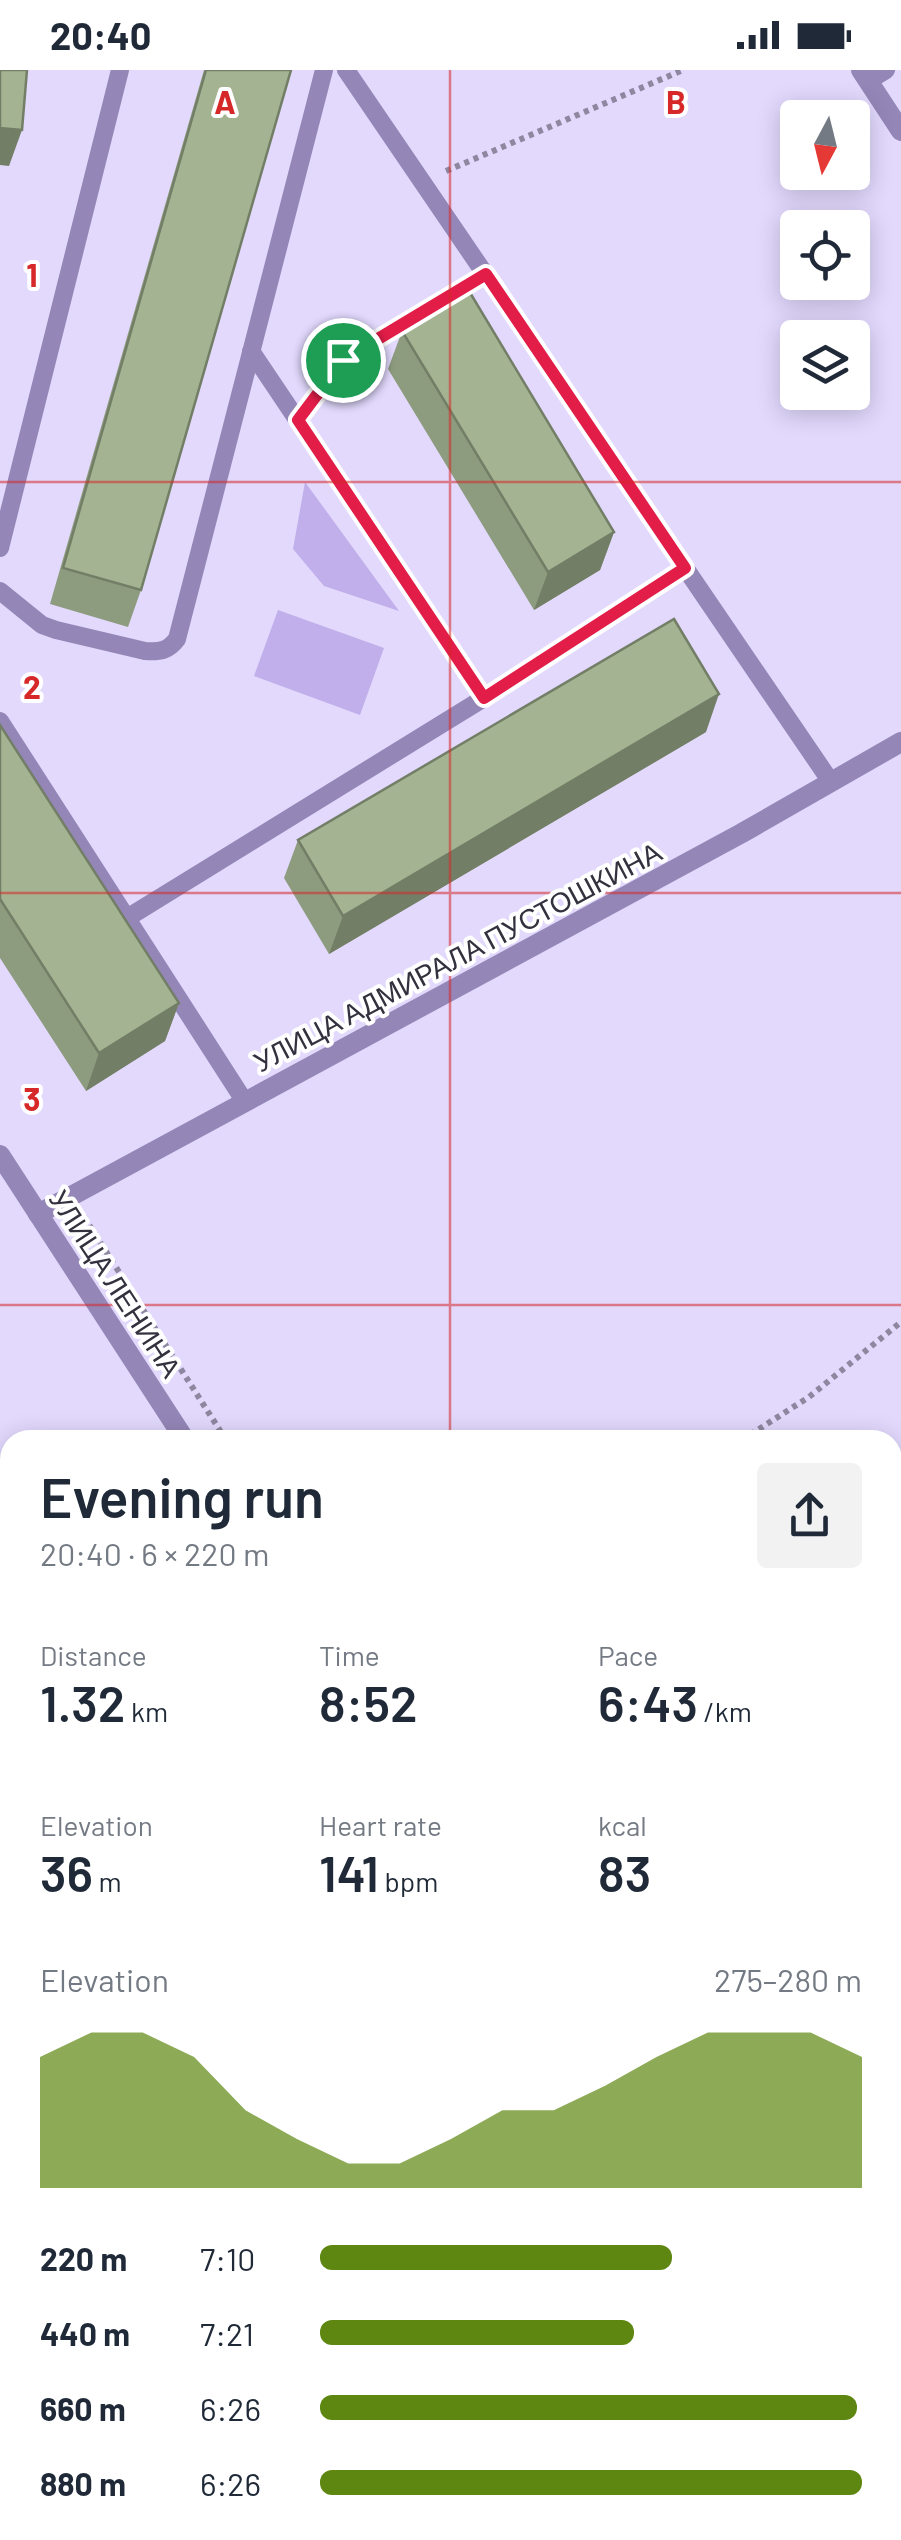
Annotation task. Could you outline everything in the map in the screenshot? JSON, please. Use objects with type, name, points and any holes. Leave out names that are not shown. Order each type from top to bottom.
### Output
[{"type":"street","points":[[872,74],[901,132]]},
{"type":"street","name":"УЛИЦА АДМИРАЛА ПУСТОШКИНА","points":[[38,1214],[742,833],[901,742]]},
{"type":"street","name":"УЛИЦА ЛЕНИНА","points":[[0,1155],[178,1430]]},
{"type":"lane","points":[[0,548],[120,70]]},
{"type":"lane","points":[[0,590],[34,619],[56,630],[145,652],[170,648],[177,638],[324,70]]},
{"type":"lane","points":[[346,70],[831,782]]},
{"type":"lane","points":[[251,352],[484,698]]},
{"type":"lane","points":[[127,918],[484,698],[685,568]]},
{"type":"lane","points":[[0,721],[245,1102]]},
{"type":"path","points":[[422,181],[683,70]]},
{"type":"path","points":[[298,420],[343,360],[486,274]]},
{"type":"path","points":[[70,1196],[220,1430]]},
{"type":"path","points":[[758,1430],[809,1398],[901,1322]]},
{"type":"shaded area","points":[[305,482],[399,611],[324,586],[293,549]]},
{"type":"shaded area","points":[[278,610],[384,648],[360,715],[254,676]]},
{"type":"building","points":[[0,70],[27,70],[22,130],[0,128]]},
{"type":"building","points":[[206,70],[291,70],[141,590],[63,568]]},
{"type":"building","points":[[469,291],[614,532],[548,572],[402,331]]},
{"type":"building","points":[[674,619],[719,694],[343,916],[298,840]]},
{"type":"building","points":[[0,725],[179,1003],[99,1053],[0,899]]},
{"type":"route","points":[[486,274],[685,568],[484,698],[298,420],[343,360],[486,274]]}]
